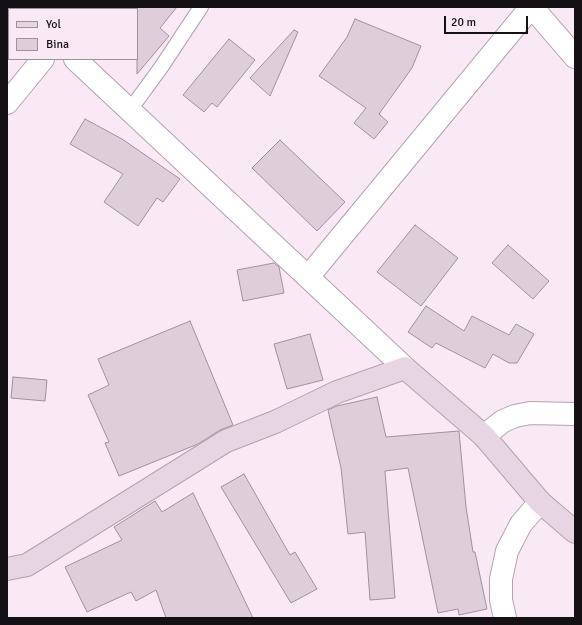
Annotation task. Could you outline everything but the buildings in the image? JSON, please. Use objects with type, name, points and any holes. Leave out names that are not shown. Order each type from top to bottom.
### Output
[{"type":"street","points":[[308,277],[532,7],[575,57]]},
{"type":"street","points":[[7,103],[42,60]]},
{"type":"street","points":[[76,60],[405,368],[484,436],[540,502],[575,532]]},
{"type":"street","points":[[7,569],[27,565],[226,441],[275,422],[337,392],[405,368]]},
{"type":"street","points":[[484,436],[503,421],[515,416],[530,413],[575,414]]},
{"type":"street","points":[[504,618],[501,600],[501,578],[507,551],[520,524],[540,502]]},
{"type":"lane","points":[[130,110],[162,66],[201,7]]}]
